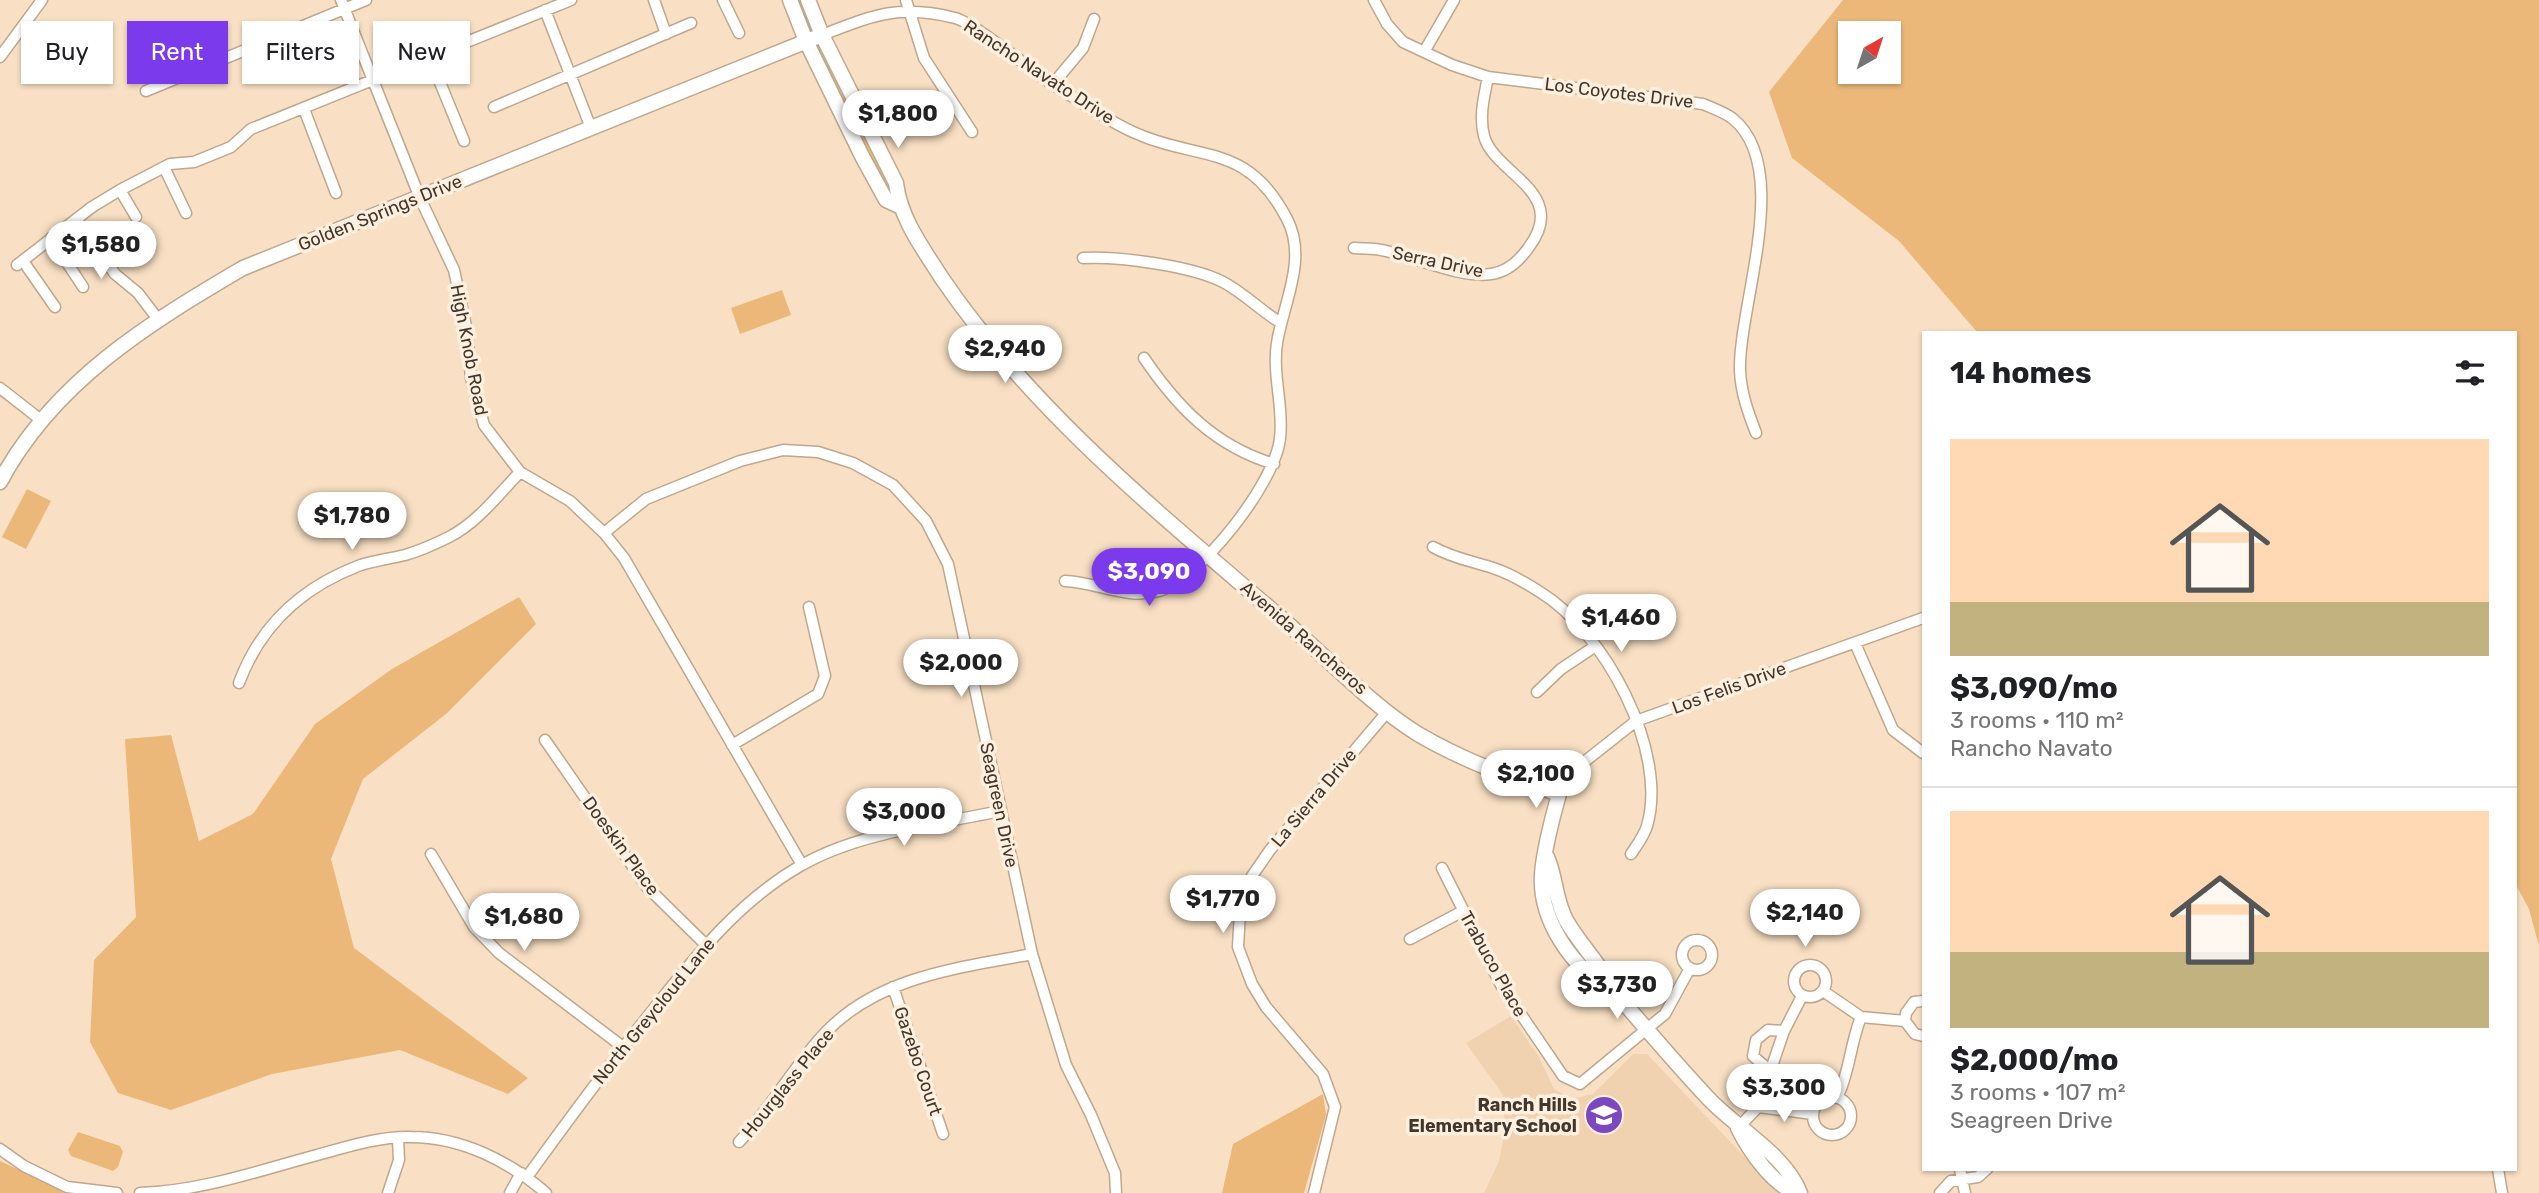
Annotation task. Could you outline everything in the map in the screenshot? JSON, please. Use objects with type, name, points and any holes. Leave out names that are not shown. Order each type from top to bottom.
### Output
[{"type":"main road","name":"Avenida Rancheros","points":[[790,0],[806,41],[886,200],[899,206]]},
{"type":"main road","name":"Avenida Rancheros","points":[[808,0],[822,35],[896,183],[899,206],[962,307],[1026,382],[1104,462],[1416,733],[1455,754],[1559,794]]},
{"type":"main road","name":"Golden Springs Drive","points":[[0,482],[41,420],[87,373],[157,318],[243,268],[822,35]]},
{"type":"main road","points":[[1559,794],[1549,829],[1546,857],[1554,873],[1564,917],[1589,955],[1605,971],[1612,989],[1738,1128],[1756,1139],[1795,1180],[1799,1193]]},
{"type":"street","points":[[0,57],[42,0]]},
{"type":"street","points":[[146,91],[343,4],[366,0]]},
{"type":"street","points":[[470,41],[571,0]]},
{"type":"street","points":[[654,0],[666,34]]},
{"type":"street","points":[[723,0],[739,33]]},
{"type":"street","name":"Los Coyotes Drive","points":[[1374,0],[1387,24],[1404,42],[1488,77],[1703,104],[1733,119],[1752,144],[1763,203],[1740,369],[1744,401],[1756,432]]},
{"type":"street","points":[[1424,52],[1454,0]]},
{"type":"street","name":"High Knob Road","points":[[343,4],[373,79]]},
{"type":"street","points":[[907,5],[924,58],[972,132]]},
{"type":"street","name":"Rancho Navato Drive","points":[[822,35],[880,12],[907,5],[958,19],[1052,84],[1133,133],[1236,162],[1269,189],[1289,222],[1295,259],[1276,367],[1280,439],[1274,464],[1250,506],[1194,570],[1160,591],[1122,592],[1099,585],[1065,581]]},
{"type":"street","points":[[545,10],[591,128]]},
{"type":"street","points":[[1052,84],[1083,48],[1094,19]]},
{"type":"street","points":[[494,107],[691,23]]},
{"type":"street","name":"Serra Drive","points":[[1354,248],[1380,250],[1464,271],[1491,274],[1519,262],[1535,239],[1540,215],[1534,194],[1519,175],[1495,157],[1484,137],[1481,108],[1488,77]]},
{"type":"street","points":[[55,307],[20,263],[76,219],[120,190],[164,167],[194,162],[231,147],[251,129],[373,82]]},
{"type":"street","name":"High Knob Road","points":[[375,84],[420,198],[453,271],[467,331],[471,378],[484,425],[520,472],[570,501],[604,533],[624,558],[802,865]]},
{"type":"street","points":[[441,84],[464,141]]},
{"type":"street","points":[[304,109],[337,192]]},
{"type":"street","points":[[164,167],[186,213]]},
{"type":"street","points":[[120,190],[136,217]]},
{"type":"street","points":[[76,219],[115,274],[132,288],[157,318]]},
{"type":"street","points":[[51,238],[83,286]]},
{"type":"street","points":[[1083,258],[1114,258],[1204,275],[1237,290],[1282,323]]},
{"type":"street","points":[[1144,358],[1175,402],[1202,427],[1231,447],[1274,464]]},
{"type":"street","points":[[0,388],[41,420]]},
{"type":"street","name":"Seagreen Drive","points":[[604,533],[646,499],[740,461],[783,450],[818,452],[853,463],[893,485],[926,521],[948,564],[1032,954],[1066,1065],[1091,1115],[1115,1173],[1116,1193]]},
{"type":"street","points":[[239,682],[248,657],[274,620],[312,589],[359,566],[408,555],[452,536],[485,510],[520,472]]},
{"type":"street","points":[[1433,547],[1445,554],[1495,569],[1542,593],[1564,609],[1618,674],[1636,721],[1649,772],[1651,806],[1647,827],[1631,854]]},
{"type":"street","points":[[732,745],[818,694],[825,676],[809,607]]},
{"type":"street","name":"Los Felis Drive","points":[[1559,794],[1579,766],[1636,721],[1922,618]]},
{"type":"street","points":[[1855,643],[1893,730],[1922,752]]},
{"type":"street","points":[[1537,692],[1561,668],[1594,647]]},
{"type":"street","name":"La Sierra Drive","points":[[1314,1193],[1335,1107],[1323,1073],[1266,1007],[1252,984],[1238,947],[1240,911],[1252,876],[1270,850],[1388,711]]},
{"type":"street","name":"Doeskin Place","points":[[545,740],[647,887],[705,944]]},
{"type":"street","name":"North Greycloud Lane","points":[[510,1193],[705,944],[760,893],[802,865],[850,844],[1000,811]]},
{"type":"street","points":[[431,854],[474,928],[499,953],[623,1046]]},
{"type":"street","name":"Trabuco Place","points":[[1442,868],[1501,985],[1563,1076],[1580,1084],[1647,1029]]},
{"type":"street","points":[[1410,939],[1463,911]]},
{"type":"street","name":"Hourglass Place","points":[[738,1142],[764,1115],[825,1033],[859,1006],[918,976],[1032,954]]},
{"type":"street","points":[[1809,964],[1822,969],[1826,975],[1823,991],[1816,996],[1802,996],[1794,985],[1794,977],[1802,967],[1809,964]]},
{"type":"street","points":[[1647,1029],[1665,1014],[1690,968]]},
{"type":"street","name":"Gazebo Court","points":[[893,987],[943,1134]]},
{"type":"street","points":[[1823,991],[1861,1017],[1905,1021]]},
{"type":"street","points":[[1738,1128],[1758,1107],[1784,1031],[1802,996]]},
{"type":"street","points":[[1922,1002],[1910,1006],[1905,1021],[1909,1029],[1922,1035]]},
{"type":"street","points":[[1837,1098],[1844,1083],[1851,1046],[1861,1017]]},
{"type":"street","points":[[1769,1070],[1753,1056],[1756,1040],[1768,1030],[1784,1031]]},
{"type":"street","points":[[1813,1114],[1821,1132],[1827,1136],[1842,1132],[1847,1127],[1850,1112],[1837,1098]]},
{"type":"street","points":[[1813,1114],[1822,1100],[1837,1098]]},
{"type":"street","points":[[1758,1107],[1813,1114]]},
{"type":"street","points":[[140,1193],[193,1189],[348,1146],[410,1137],[446,1141],[485,1153],[524,1175],[546,1193]]},
{"type":"street","points":[[388,1193],[399,1160],[398,1139]]},
{"type":"street","points":[[0,1149],[24,1166],[67,1187],[117,1193]]},
{"type":"street","points":[[1940,1193],[1946,1184],[1962,1173],[1978,1177],[1985,1171]]},
{"type":"street","points":[[2498,1171],[2502,1193]]},
{"type":"street","points":[[1962,1173],[1965,1193]]},
{"type":"shaded area","points":[[1843,0],[2539,0],[2539,946],[2529,909],[2517,887],[2517,331],[1976,331],[1899,241],[1792,158],[1769,92]]},
{"type":"shaded area","points":[[821,38],[894,193],[867,155],[809,42]]},
{"type":"shaded area","points":[[782,290],[791,315],[740,334],[731,308]]},
{"type":"shaded area","points":[[27,489],[51,501],[26,549],[2,537]]},
{"type":"shaded area","points":[[519,597],[536,624],[446,714],[363,779],[331,859],[354,948],[528,1078],[508,1094],[400,1050],[272,1074],[171,1110],[118,1093],[90,1042],[94,960],[136,917],[125,739],[171,735],[199,841],[253,814],[315,724],[392,669]]},
{"type":"shaded area","name":"Ranch Hills Elementary School","points":[[1511,1016],[1539,1057],[1554,1089],[1572,1099],[1593,1094],[1633,1054],[1647,1054],[1779,1193],[1484,1193],[1499,1161],[1505,1130],[1503,1095],[1466,1043]]},
{"type":"shaded area","points":[[1323,1094],[1326,1115],[1304,1193],[1222,1193],[1233,1144]]},
{"type":"shaded area","points":[[78,1132],[120,1146],[123,1152],[118,1167],[113,1171],[71,1156],[68,1150]]},
{"type":"shaded area","points":[[0,1161],[69,1193],[0,1193]]},
{"type":"place","name":"Ranch Hills Elementary School","points":[[1604,1115]]}]
